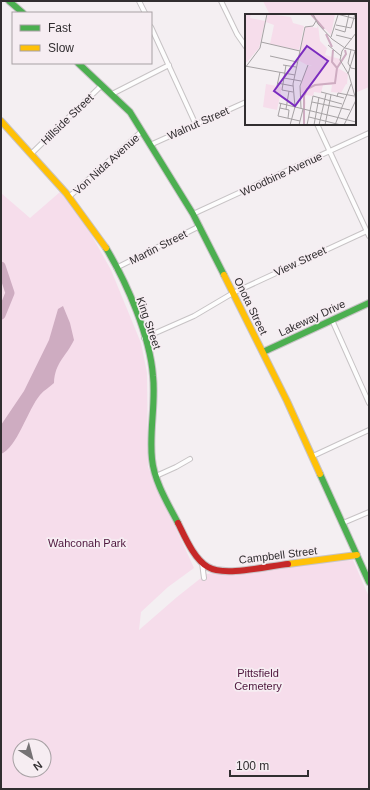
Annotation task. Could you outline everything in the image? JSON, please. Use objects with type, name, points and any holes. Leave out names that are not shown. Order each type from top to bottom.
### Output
[{"type":"street","points":[[9,1],[22,12]]},
{"type":"street","points":[[139,1],[144,12]]},
{"type":"street","points":[[221,1],[237,34],[245,46]]},
{"type":"street","points":[[152,29],[196,125]]},
{"type":"street","name":"Onota Street","points":[[79,64],[130,112],[200,226],[313,456],[369,582]]},
{"type":"street","points":[[112,94],[169,65]]},
{"type":"street","name":"Hillside Street","points":[[31,154],[102,85]]},
{"type":"street","name":"Walnut Street","points":[[150,144],[245,102]]},
{"type":"street","name":"King Street","points":[[1,121],[70,196],[88,219],[116,268],[144,338],[152,366],[152,460],[156,476],[178,523],[194,552],[202,563]]},
{"type":"street","points":[[317,125],[369,236]]},
{"type":"street","name":"Von Nida Avenue","points":[[70,196],[142,131]]},
{"type":"street","name":"Woodbine Avenue","points":[[193,214],[369,133]]},
{"type":"street","name":"Martin Street","points":[[116,268],[200,226]]},
{"type":"street","name":"View Street","points":[[144,338],[194,316],[233,293],[367,231]]},
{"type":"street","name":"Lakeway Drive","points":[[263,352],[369,303]]},
{"type":"street","points":[[332,320],[369,403]]},
{"type":"street","points":[[313,456],[369,430]]},
{"type":"street","points":[[156,476],[190,459]]},
{"type":"street","points":[[343,523],[369,512]]},
{"type":"street","name":"Campbell Street","points":[[202,563],[212,569],[230,571],[357,555]]},
{"type":"street","points":[[202,563],[204,578]]},
{"type":"green space","points":[[263,1],[369,1],[369,87],[356,93],[356,14],[270,14]]},
{"type":"green space","points":[[60,192],[81,216],[111,270],[141,343],[147,373],[148,467],[194,568],[168,587],[141,612],[139,630],[206,574],[353,560],[369,597],[369,789],[1,789],[1,193],[30,218]]},
{"type":"shaded area","points":[[63,306],[70,323],[74,340],[56,370],[54,383],[40,395],[12,444],[1,454],[1,425],[24,391],[49,340],[58,309]]},
{"type":"waterway","points":[[1,266],[10,293],[1,315]]},
{"type":"traffic: fast","points":[[9,1],[22,12]]},
{"type":"traffic: fast","points":[[79,64],[130,112],[193,214],[224,275]]},
{"type":"traffic: fast","points":[[106,248],[129,293],[147,344],[151,360],[154,386],[151,438],[153,467],[162,492],[178,523]]},
{"type":"traffic: fast","points":[[263,352],[369,303]]},
{"type":"traffic: fast","points":[[320,474],[369,582]]},
{"type":"traffic: slow","points":[[1,121],[66,193],[106,248]]},
{"type":"traffic: slow","points":[[224,275],[287,401],[320,474]]},
{"type":"traffic: slow","points":[[288,564],[357,555]]},
{"type":"traffic: jam","points":[[178,523],[198,559],[208,567],[215,570],[235,571],[288,564]]},
{"type":"park label","name":"Wahconah Park","points":[[87,543]]},
{"type":"park label","name":"Pittsfield Cemetery","points":[[258,679]]}]
